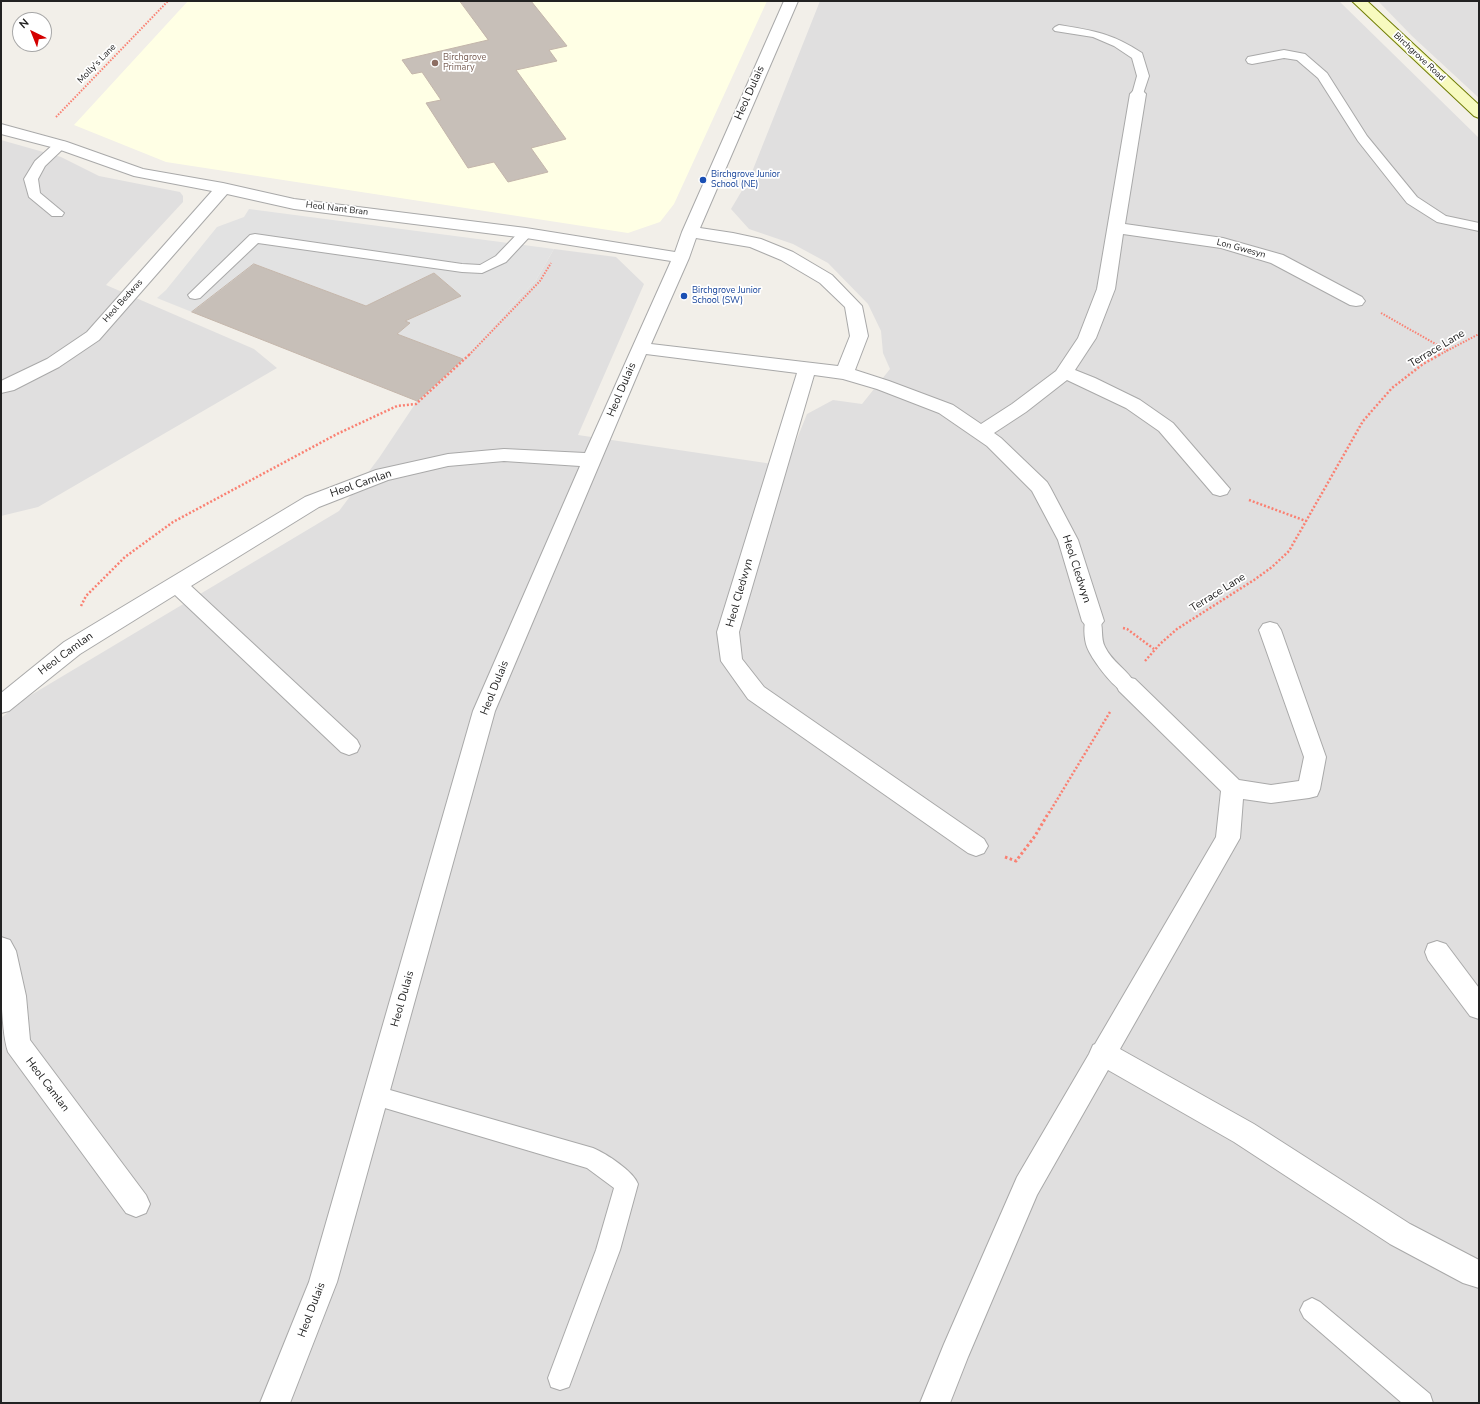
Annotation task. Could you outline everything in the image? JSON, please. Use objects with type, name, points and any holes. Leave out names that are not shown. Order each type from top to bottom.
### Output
[{"type":"main road","name":"Birchgrove Road","points":[[1359,1],[1479,113]]},
{"type":"street","name":"Heol Dulais","points":[[275,1403],[323,1282],[484,711],[791,1]]},
{"type":"street","points":[[980,433],[1019,408],[1064,372],[1087,338],[1106,289],[1138,94]]},
{"type":"street","name":"Heol Nant Bran","points":[[1,129],[61,144],[140,173],[223,188],[294,204],[526,233],[681,258]]},
{"type":"street","name":"Heol Bedwas","points":[[1,387],[8,386],[53,363],[93,336],[223,188]]},
{"type":"street","name":"Lon Gwesyn","points":[[1116,228],[1223,243],[1277,259],[1356,301]]},
{"type":"street","points":[[690,232],[733,238],[755,243],[787,256],[826,279],[854,306],[859,336],[845,373]]},
{"type":"street","name":"Heol Cledwyn","points":[[640,348],[845,373],[883,385],[946,409],[994,442],[1040,487],[1068,540],[1093,622]]},
{"type":"street","name":"Heol Cledwyn","points":[[807,369],[728,632],[732,661],[756,693],[976,846]]},
{"type":"street","points":[[1064,372],[1089,382],[1134,404],[1166,427],[1220,489]]},
{"type":"street","name":"Heol Camlan","points":[[1,705],[72,648],[312,502],[383,475],[448,460],[504,455],[592,460]]},
{"type":"street","points":[[176,584],[349,746]]},
{"type":"street","points":[[1127,685],[1233,788],[1271,794],[1309,789],[1315,757],[1270,630]]},
{"type":"street","points":[[935,1403],[954,1354],[1027,1186],[1102,1053],[1228,838],[1233,788]]},
{"type":"street","name":"Heol Camlan","points":[[1,948],[4,951],[13,996],[17,1044],[136,1204]]},
{"type":"street","points":[[1437,952],[1479,1008]]},
{"type":"street","points":[[1102,1053],[1244,1133],[1400,1234],[1467,1270],[1479,1274]]},
{"type":"lane","points":[[1059,29],[1095,34],[1118,43],[1138,56],[1143,76],[1138,94]]},
{"type":"lane","points":[[1252,60],[1284,54],[1301,57],[1323,76],[1362,138],[1412,200],[1442,219],[1479,227]]},
{"type":"lane","points":[[57,213],[34,194],[31,179],[40,164],[61,144]]},
{"type":"lane","points":[[195,295],[255,238],[462,268],[482,269],[501,259],[526,233]]},
{"type":"lane","points":[[1093,622],[1095,646],[1107,665],[1127,685]]},
{"type":"lane","points":[[376,1096],[593,1160],[627,1184],[608,1250],[560,1378]]},
{"type":"lane","points":[[1312,1310],[1421,1403]]},
{"type":"path","name":"Molly's Lane","points":[[37,137],[168,1]]},
{"type":"path","points":[[72,648],[69,628],[86,596],[125,558],[173,522],[337,434],[397,406],[416,404],[465,360],[540,281],[566,240]]},
{"type":"path","points":[[1356,301],[1368,303],[1412,331],[1448,351]]},
{"type":"path","name":"Terrace Lane","points":[[976,846],[1016,861],[1035,836],[1127,685],[1151,652],[1169,634],[1241,589],[1277,564],[1289,551],[1363,421],[1392,388],[1423,364],[1479,334]]},
{"type":"path","points":[[1220,489],[1306,521]]},
{"type":"shaded area","name":"Birchgrove Primary","points":[[188,1],[767,1],[674,204],[660,222],[628,233],[166,162],[74,125]]},
{"type":"shaded area","points":[[820,1],[1339,1],[1479,138],[1479,1403],[1,1403],[1,718],[26,698],[339,511],[379,458],[417,401],[463,359],[536,280],[554,249],[616,257],[644,284],[578,435],[786,466],[807,414],[833,400],[862,404],[890,369],[883,353],[881,331],[868,304],[828,263],[793,244],[749,229],[731,209],[750,177]]},
{"type":"shaded area","points":[[1378,1],[1479,1],[1479,98],[1412,36]]},
{"type":"shaded area","points":[[1,140],[61,157],[99,176],[180,192],[183,196],[183,202],[106,285],[254,349],[277,368],[38,507],[1,516]]},
{"type":"shaded area","points":[[249,209],[554,249],[536,280],[463,359],[397,334],[409,323],[405,321],[461,296],[434,273],[366,306],[255,264],[192,312],[157,298],[166,290],[217,227],[244,217]]},
{"type":"building","points":[[460,1],[531,1],[567,46],[549,50],[557,61],[516,70],[566,139],[531,148],[548,172],[508,182],[494,162],[468,168],[426,103],[441,100],[422,72],[412,74],[402,60],[488,40]]},
{"type":"building","points":[[254,264],[366,306],[434,273],[461,296],[405,321],[410,323],[397,334],[463,359],[417,401],[192,312]]},
{"type":"place","name":"Birchgrove Primary","points":[[435,63]]},
{"type":"place","name":"Birchgrove Junior School (NE)","points":[[703,180]]},
{"type":"place","name":"Birchgrove Junior School (SW)","points":[[684,296]]}]
